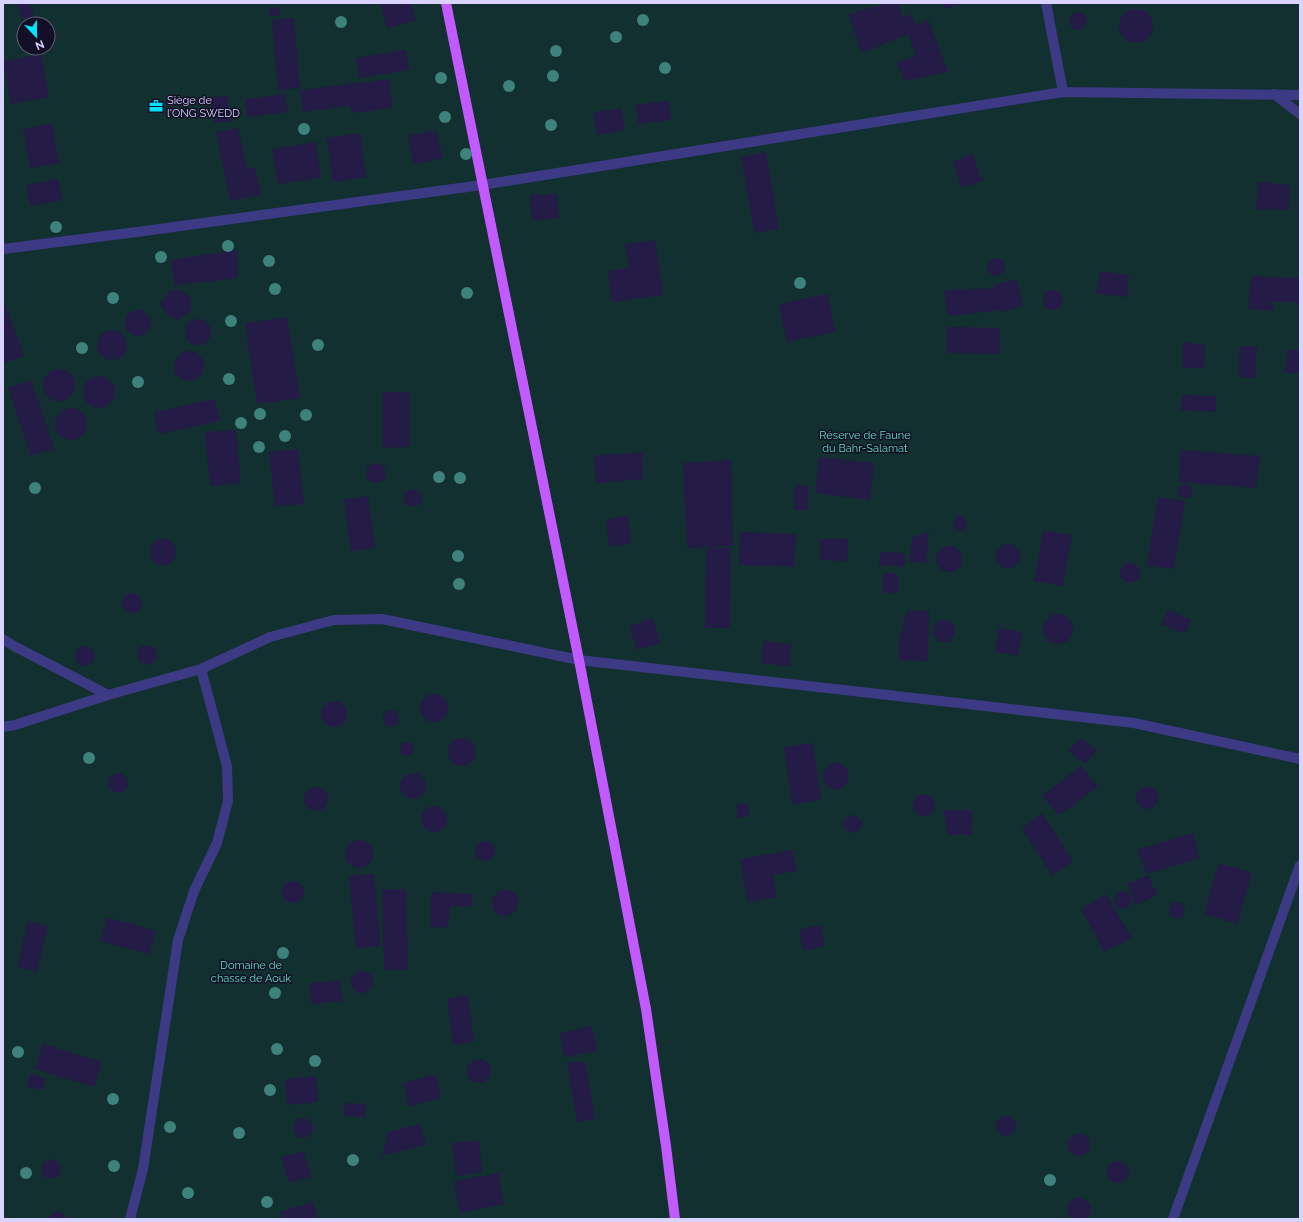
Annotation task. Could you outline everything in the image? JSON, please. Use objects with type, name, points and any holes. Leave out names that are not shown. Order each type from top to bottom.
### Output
[{"type":"main road","points":[[446,3],[579,660],[646,1009],[675,1219]]},
{"type":"street","points":[[1046,3],[1063,92]]},
{"type":"street","points":[[3,249],[482,185],[1063,92],[1300,95]]},
{"type":"street","points":[[1274,94],[1300,114]]},
{"type":"street","points":[[3,727],[15,725],[108,695],[201,669],[270,637],[334,620],[382,619],[579,660],[1134,723],[1300,759]]},
{"type":"street","points":[[3,639],[108,695]]},
{"type":"street","points":[[130,1219],[142,1169],[178,940],[194,891],[217,843],[228,801],[227,766],[201,669]]},
{"type":"street","points":[[1173,1219],[1300,865]]},
{"type":"green space","name":"Réserve de Faune du Bahr-Salamat","points":[[3,3],[1300,3],[1300,1219],[3,1219]]},
{"type":"building","points":[[17,3],[30,3],[34,16],[21,16]]},
{"type":"building","points":[[380,3],[411,3],[416,20],[387,28]]},
{"type":"building","points":[[885,3],[898,3],[903,18],[911,14],[916,25],[928,19],[948,72],[904,81],[897,63],[916,56],[908,34],[862,53],[848,15]]},
{"type":"building","points":[[943,3],[962,3],[945,9]]},
{"type":"building","points":[[279,7],[280,16],[270,16],[269,8]]},
{"type":"building","points":[[1136,9],[1148,14],[1153,26],[1148,38],[1136,43],[1124,38],[1119,26],[1124,14]]},
{"type":"building","points":[[1074,12],[1082,12],[1087,17],[1085,28],[1082,30],[1074,30],[1069,25],[1069,17]]},
{"type":"building","points":[[294,18],[300,88],[278,90],[272,20]]},
{"type":"building","points":[[406,50],[409,70],[359,78],[356,58]]},
{"type":"building","points":[[30,56],[41,56],[49,97],[11,104],[3,61]]},
{"type":"building","points":[[389,79],[392,108],[352,113],[350,106],[303,112],[300,90]]},
{"type":"building","points":[[285,94],[288,112],[247,117],[245,99]]},
{"type":"building","points":[[228,96],[230,121],[214,123],[211,97]]},
{"type":"building","points":[[669,101],[671,120],[638,124],[636,105]]},
{"type":"building","points":[[621,108],[625,130],[597,135],[593,113]]},
{"type":"building","points":[[52,123],[59,163],[30,168],[23,129]]},
{"type":"building","points":[[238,128],[247,169],[255,167],[261,195],[230,201],[216,132]]},
{"type":"building","points":[[436,130],[443,158],[414,164],[408,136]]},
{"type":"building","points":[[360,133],[366,177],[333,182],[327,138]]},
{"type":"building","points":[[316,142],[321,178],[278,184],[272,149]]},
{"type":"building","points":[[766,152],[779,229],[754,233],[741,157]]},
{"type":"building","points":[[973,154],[982,181],[962,188],[953,161]]},
{"type":"building","points":[[58,179],[62,200],[30,206],[26,185]]},
{"type":"building","points":[[1258,182],[1290,185],[1288,210],[1256,209]]},
{"type":"building","points":[[557,194],[559,218],[532,221],[530,195]]},
{"type":"building","points":[[655,240],[663,295],[612,302],[608,271],[629,268],[625,244]]},
{"type":"building","points":[[237,250],[238,278],[175,285],[171,260]]},
{"type":"building","points":[[992,258],[1000,258],[1005,263],[1003,274],[1000,276],[992,276],[987,271],[987,263]]},
{"type":"building","points":[[1100,271],[1129,275],[1127,297],[1096,294]]},
{"type":"building","points":[[1251,276],[1300,278],[1300,303],[1273,301],[1273,311],[1248,309]]},
{"type":"building","points":[[1016,279],[1023,306],[1002,312],[1001,310],[948,316],[944,290],[994,288],[994,285]]},
{"type":"building","points":[[171,290],[180,290],[191,298],[189,312],[178,320],[165,313],[160,304]]},
{"type":"building","points":[[1049,290],[1057,290],[1063,296],[1063,304],[1057,310],[1049,310],[1043,304],[1043,296]]},
{"type":"building","points":[[828,294],[835,332],[787,342],[779,304]]},
{"type":"building","points":[[5,304],[24,356],[3,363],[3,305]]},
{"type":"building","points":[[138,310],[147,314],[151,323],[147,332],[138,336],[129,332],[125,323],[129,314]]},
{"type":"building","points":[[287,317],[300,398],[257,404],[245,323]]},
{"type":"building","points":[[198,319],[207,323],[211,332],[207,341],[198,345],[189,341],[185,332],[189,323]]},
{"type":"building","points":[[947,327],[1000,328],[999,354],[947,353]]},
{"type":"building","points":[[112,330],[122,335],[127,345],[122,355],[112,360],[102,355],[97,345],[102,335]]},
{"type":"building","points":[[1183,342],[1205,345],[1204,369],[1182,367]]},
{"type":"building","points":[[1240,346],[1257,346],[1255,378],[1238,377]]},
{"type":"building","points":[[1288,349],[1300,350],[1300,373],[1285,373]]},
{"type":"building","points":[[189,351],[199,356],[204,366],[199,376],[189,381],[179,376],[174,366],[179,356]]},
{"type":"building","points":[[59,369],[65,370],[72,376],[75,385],[74,391],[68,398],[59,401],[53,400],[46,394],[43,385],[44,379],[50,372]]},
{"type":"building","points":[[99,376],[108,379],[112,383],[115,392],[112,401],[108,405],[99,408],[90,405],[86,401],[83,392],[86,383],[90,379]]},
{"type":"building","points":[[31,380],[54,448],[31,456],[8,388]]},
{"type":"building","points":[[383,392],[409,392],[409,447],[383,448]]},
{"type":"building","points":[[1182,395],[1216,396],[1216,412],[1181,410]]},
{"type":"building","points":[[215,399],[220,421],[158,434],[154,412]]},
{"type":"building","points":[[71,408],[77,409],[84,415],[87,424],[86,430],[80,437],[71,440],[65,439],[58,433],[55,424],[56,418],[62,411]]},
{"type":"building","points":[[236,430],[241,483],[210,486],[205,432]]},
{"type":"building","points":[[298,449],[304,504],[275,506],[269,452]]},
{"type":"building","points":[[1181,450],[1260,456],[1256,488],[1179,482]]},
{"type":"building","points":[[642,452],[643,479],[596,483],[594,456]]},
{"type":"building","points":[[819,457],[874,463],[870,500],[815,493]]},
{"type":"building","points":[[731,460],[733,546],[687,548],[683,463]]},
{"type":"building","points":[[372,463],[380,463],[386,469],[386,477],[380,483],[372,483],[366,477],[366,469]]},
{"type":"building","points":[[1182,484],[1188,484],[1192,488],[1192,494],[1188,498],[1182,498],[1178,494],[1178,488]]},
{"type":"building","points":[[795,485],[808,485],[807,510],[794,510]]},
{"type":"building","points":[[413,489],[419,492],[422,498],[419,504],[413,507],[407,504],[404,498],[407,492]]},
{"type":"building","points":[[368,496],[375,548],[351,551],[344,499]]},
{"type":"building","points":[[1158,497],[1185,501],[1174,569],[1147,566]]},
{"type":"building","points":[[628,516],[631,544],[609,546],[606,519]]},
{"type":"building","points":[[960,516],[965,518],[967,523],[965,528],[960,530],[955,528],[953,523],[955,518]]},
{"type":"building","points":[[929,531],[926,563],[909,562],[912,538]]},
{"type":"building","points":[[1043,531],[1072,535],[1063,586],[1034,581]]},
{"type":"building","points":[[740,532],[796,534],[794,567],[739,565]]},
{"type":"building","points":[[163,539],[172,543],[176,552],[172,561],[163,565],[154,561],[150,552],[154,543]]},
{"type":"building","points":[[821,539],[848,539],[847,561],[820,560]]},
{"type":"building","points":[[1008,544],[1016,548],[1020,556],[1016,564],[1008,568],[1000,564],[996,556],[1000,548]]},
{"type":"building","points":[[949,546],[958,550],[962,559],[958,568],[949,572],[940,568],[936,559],[940,550]]},
{"type":"building","points":[[706,548],[731,548],[730,628],[705,628]]},
{"type":"building","points":[[880,552],[905,553],[904,567],[879,565]]},
{"type":"building","points":[[1126,563],[1134,563],[1140,569],[1140,577],[1134,583],[1126,583],[1120,577],[1120,569]]},
{"type":"building","points":[[883,573],[898,574],[898,593],[883,593]]},
{"type":"building","points":[[132,593],[139,596],[142,603],[139,610],[132,613],[125,610],[122,603],[125,596]]},
{"type":"building","points":[[1168,610],[1191,620],[1185,634],[1161,624]]},
{"type":"building","points":[[907,611],[929,611],[928,661],[899,660],[899,640]]},
{"type":"building","points":[[1058,614],[1069,618],[1073,629],[1069,640],[1058,644],[1047,640],[1043,629],[1047,618]]},
{"type":"building","points":[[653,618],[660,643],[637,650],[629,626]]},
{"type":"building","points":[[944,620],[952,623],[955,631],[952,639],[944,642],[936,639],[933,631],[936,623]]},
{"type":"building","points":[[999,628],[1022,632],[1018,656],[995,652]]},
{"type":"building","points":[[764,641],[791,644],[789,666],[761,663]]},
{"type":"building","points":[[147,645],[154,648],[157,655],[154,662],[147,665],[140,662],[137,655],[140,648]]},
{"type":"building","points":[[85,646],[92,649],[95,656],[92,663],[85,666],[78,663],[75,656],[78,649]]},
{"type":"building","points":[[434,694],[444,698],[448,708],[444,718],[434,722],[424,718],[420,708],[424,698]]},
{"type":"building","points":[[334,701],[343,705],[347,714],[343,723],[334,727],[325,723],[321,714],[325,705]]},
{"type":"building","points":[[388,710],[394,710],[399,715],[397,724],[394,726],[388,726],[383,721],[383,715]]},
{"type":"building","points":[[462,738],[472,742],[476,752],[472,762],[462,766],[452,762],[448,752],[452,742]]},
{"type":"building","points":[[1080,738],[1097,750],[1085,764],[1068,751]]},
{"type":"building","points":[[407,742],[412,744],[414,749],[412,754],[407,756],[402,754],[400,749],[402,744]]},
{"type":"building","points":[[813,743],[821,800],[792,804],[784,747]]},
{"type":"building","points":[[836,763],[845,767],[849,776],[845,785],[836,789],[827,785],[823,776],[827,767]]},
{"type":"building","points":[[1081,766],[1098,787],[1059,815],[1042,796]]},
{"type":"building","points":[[118,773],[125,776],[128,783],[125,790],[118,793],[111,790],[108,783],[111,776]]},
{"type":"building","points":[[413,773],[422,777],[426,786],[422,795],[413,799],[404,795],[400,786],[404,777]]},
{"type":"building","points":[[316,787],[321,788],[327,794],[327,804],[321,810],[316,811],[311,810],[305,804],[304,799],[305,794],[311,788]]},
{"type":"building","points":[[1147,787],[1155,790],[1158,798],[1155,806],[1147,809],[1139,806],[1136,798],[1139,790]]},
{"type":"building","points":[[924,794],[932,797],[935,805],[932,813],[924,816],[916,813],[913,805],[916,797]]},
{"type":"building","points":[[748,803],[749,816],[738,818],[736,805]]},
{"type":"building","points":[[434,806],[443,810],[447,819],[443,828],[434,832],[425,828],[421,819],[425,810]]},
{"type":"building","points":[[943,810],[972,810],[971,835],[948,835]]},
{"type":"building","points":[[1042,813],[1073,862],[1052,875],[1022,829]]},
{"type":"building","points":[[853,815],[859,818],[862,824],[859,830],[853,833],[847,830],[844,824],[847,818]]},
{"type":"building","points":[[1192,833],[1200,858],[1146,874],[1137,850]]},
{"type":"building","points":[[359,840],[369,844],[373,854],[369,864],[359,868],[349,864],[345,854],[349,844]]},
{"type":"building","points":[[485,841],[492,844],[495,851],[492,858],[485,861],[478,858],[475,851],[478,844]]},
{"type":"building","points":[[792,850],[797,871],[773,875],[777,897],[748,902],[740,859]]},
{"type":"building","points":[[1219,863],[1252,873],[1237,924],[1204,914]]},
{"type":"building","points":[[374,874],[380,946],[356,948],[349,876]]},
{"type":"building","points":[[1148,875],[1157,895],[1136,905],[1127,884]]},
{"type":"building","points":[[293,881],[301,884],[304,892],[301,900],[293,903],[285,900],[282,892],[285,884]]},
{"type":"building","points":[[382,889],[406,889],[408,969],[384,970]]},
{"type":"building","points":[[505,890],[514,894],[518,903],[514,912],[505,916],[496,912],[492,903],[496,894]]},
{"type":"building","points":[[1123,891],[1129,894],[1132,900],[1129,906],[1123,909],[1117,906],[1114,900],[1117,894]]},
{"type":"building","points":[[431,892],[472,894],[471,907],[450,906],[448,928],[430,927]]},
{"type":"building","points":[[1106,894],[1132,938],[1104,952],[1081,909]]},
{"type":"building","points":[[1177,902],[1183,904],[1185,910],[1183,916],[1177,918],[1171,916],[1169,910],[1171,904]]},
{"type":"building","points":[[107,917],[156,931],[149,954],[100,941]]},
{"type":"building","points":[[28,921],[48,926],[37,972],[17,967]]},
{"type":"building","points":[[821,925],[825,946],[803,951],[799,930]]},
{"type":"building","points":[[358,971],[366,971],[373,978],[373,986],[366,993],[358,993],[351,986],[351,978]]},
{"type":"building","points":[[340,980],[342,1001],[311,1004],[309,984]]},
{"type":"building","points":[[468,995],[474,1042],[453,1045],[447,998]]},
{"type":"building","points":[[592,1026],[597,1051],[564,1057],[560,1033]]},
{"type":"building","points":[[43,1044],[102,1062],[94,1087],[35,1069]]},
{"type":"building","points":[[479,1059],[487,1063],[491,1071],[487,1079],[479,1083],[471,1079],[467,1071],[471,1063]]},
{"type":"building","points":[[585,1061],[595,1119],[577,1122],[567,1063]]},
{"type":"building","points":[[30,1074],[46,1078],[42,1090],[27,1086]]},
{"type":"building","points":[[435,1074],[441,1098],[409,1106],[403,1083]]},
{"type":"building","points":[[316,1076],[318,1102],[287,1105],[285,1079]]},
{"type":"building","points":[[345,1103],[366,1104],[365,1117],[344,1116]]},
{"type":"building","points":[[1006,1116],[1013,1119],[1016,1126],[1013,1133],[1006,1136],[999,1133],[996,1126],[999,1119]]},
{"type":"building","points":[[303,1118],[310,1121],[313,1128],[310,1135],[303,1138],[296,1135],[293,1128],[296,1121]]},
{"type":"building","points":[[420,1124],[426,1145],[382,1156],[388,1132]]},
{"type":"building","points":[[1079,1134],[1087,1137],[1090,1145],[1087,1153],[1079,1156],[1071,1153],[1068,1145],[1071,1137]]},
{"type":"building","points":[[479,1140],[482,1172],[456,1176],[452,1143]]},
{"type":"building","points":[[303,1151],[311,1176],[289,1183],[281,1157]]},
{"type":"building","points":[[51,1159],[58,1162],[61,1169],[58,1176],[51,1179],[44,1176],[41,1169],[44,1162]]},
{"type":"building","points":[[1114,1161],[1122,1161],[1129,1168],[1129,1176],[1122,1183],[1114,1183],[1107,1176],[1107,1168]]},
{"type":"building","points":[[498,1173],[504,1204],[460,1213],[454,1181]]},
{"type":"building","points":[[1078,1197],[1086,1200],[1091,1206],[1090,1214],[1086,1219],[1071,1219],[1067,1212],[1068,1204],[1074,1198]]},
{"type":"building","points":[[313,1202],[318,1219],[282,1219],[280,1212]]},
{"type":"building","points":[[57,1211],[64,1214],[67,1219],[47,1219],[51,1214]]},
{"type":"place","name":"Siège de l'ONG SWEDD","points":[[156,106]]},
{"type":"park label","name":"Domaine de chasse de Aouk","points":[[251,971]]}]
